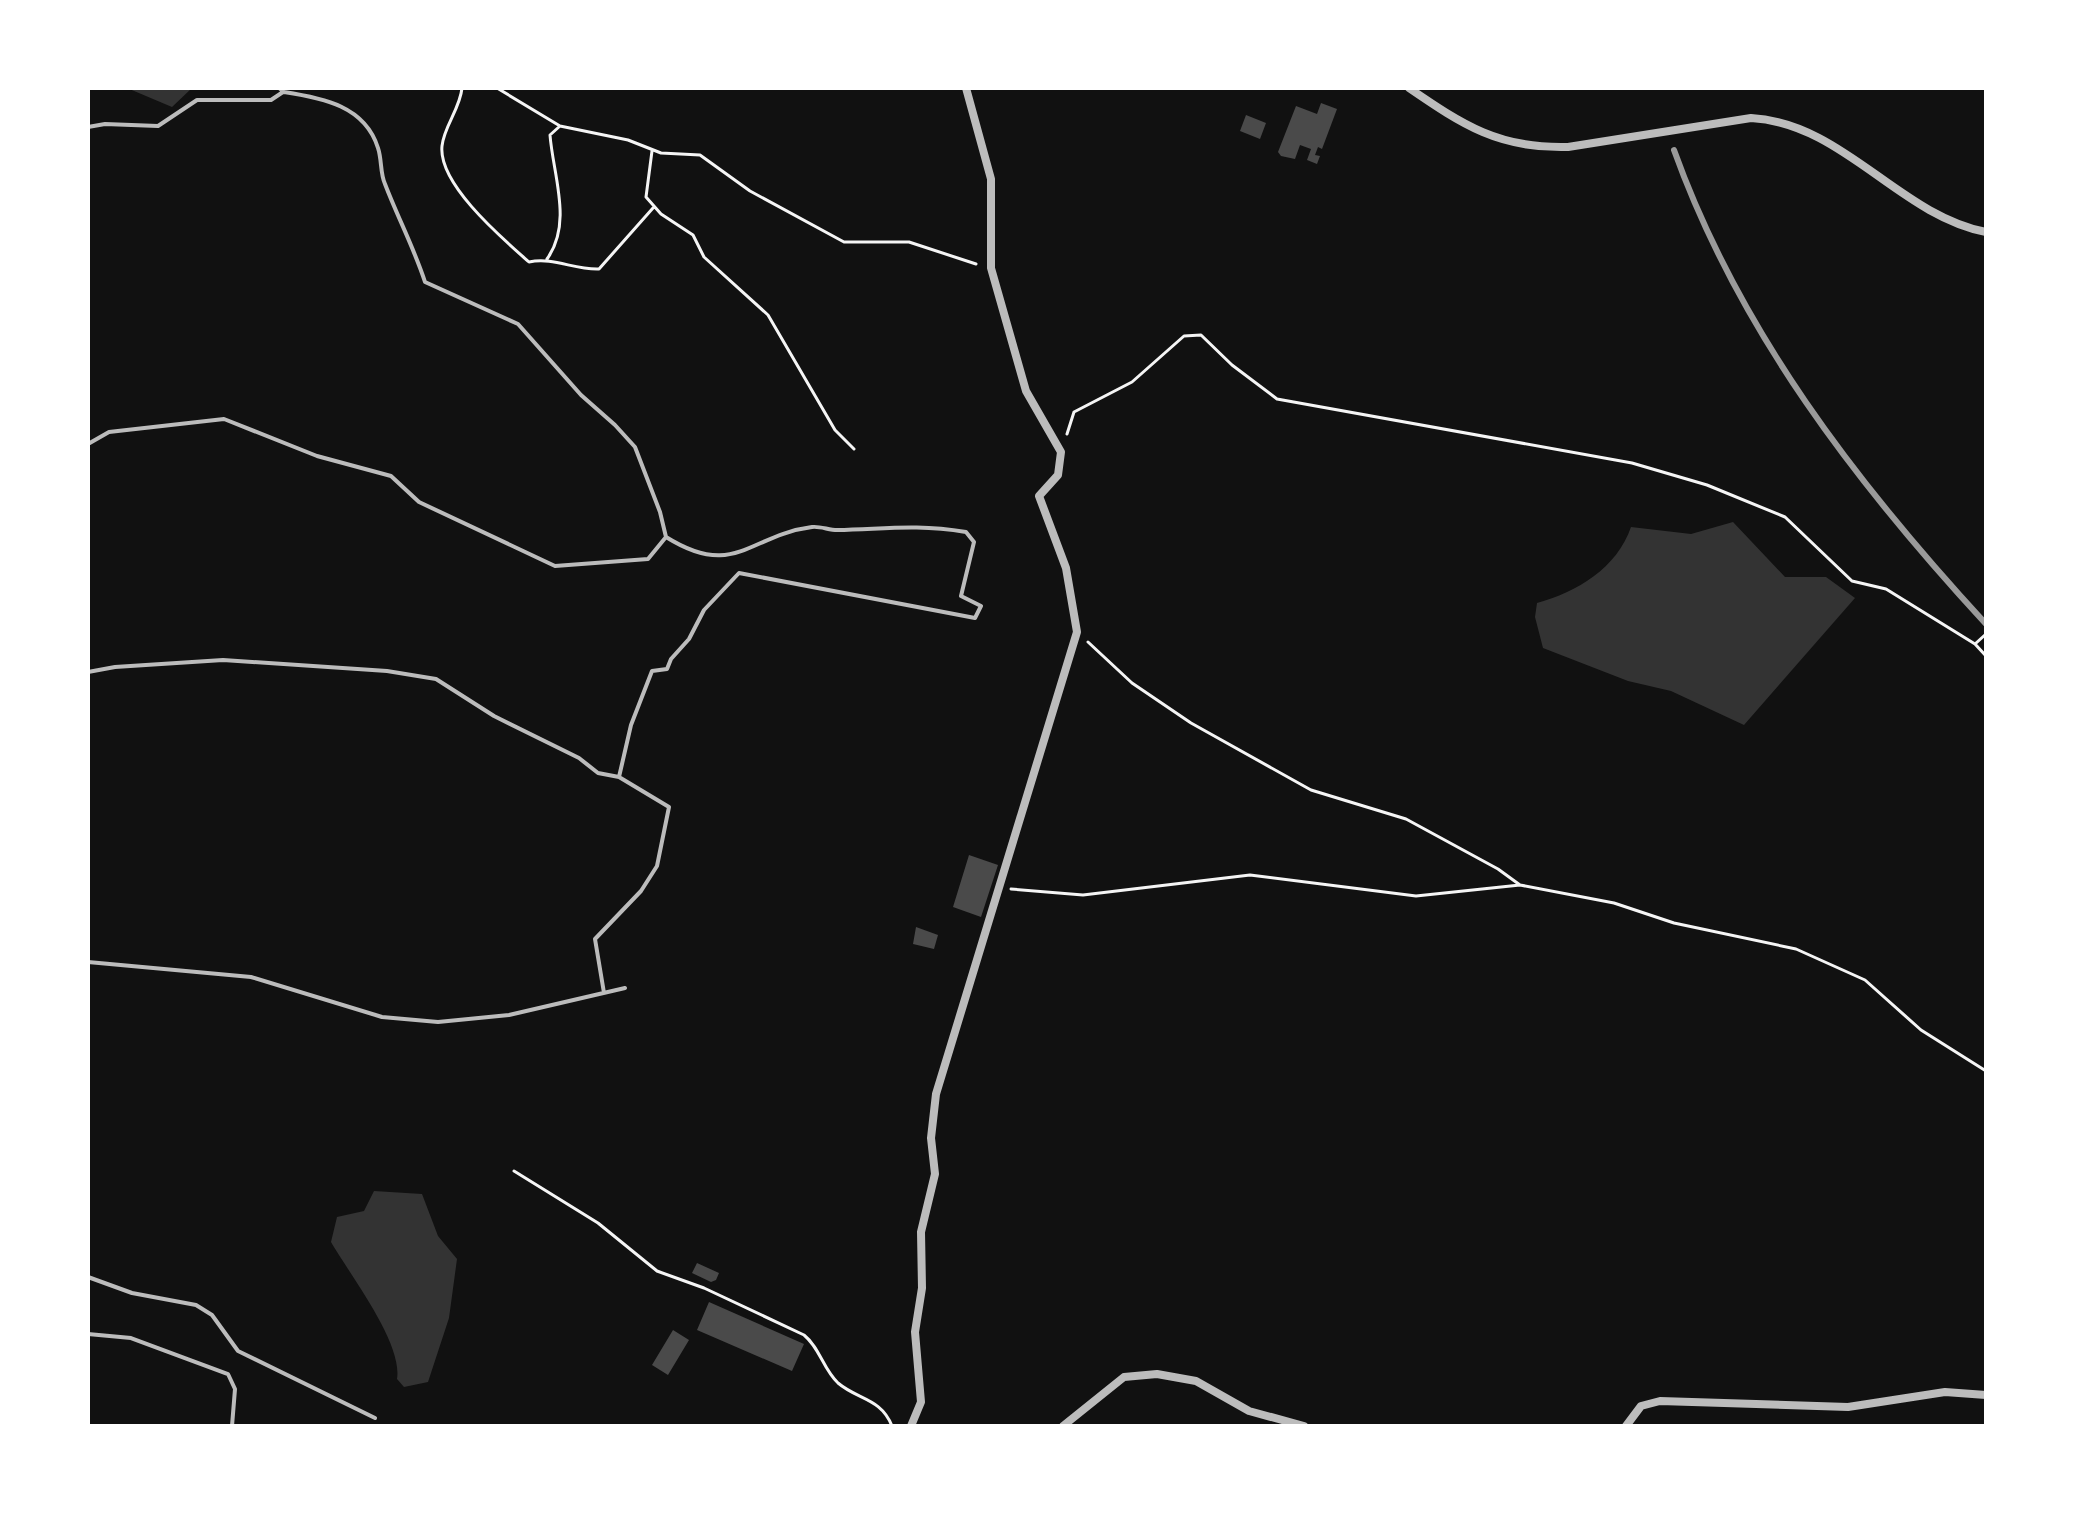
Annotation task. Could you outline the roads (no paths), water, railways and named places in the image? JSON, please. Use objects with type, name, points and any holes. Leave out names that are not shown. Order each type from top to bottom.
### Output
[{"type":"street","points":[[911,1426],[921,1402],[915,1332],[922,1288],[921,1232],[935,1174],[931,1138],[936,1094],[982,939],[1002,887],[1077,632],[1066,568],[1039,496],[1058,475],[1061,452],[1026,391],[991,268],[991,179],[966,88]]},
{"type":"street","points":[[1409,88],[1459,123],[1485,135],[1541,148],[1568,147],[1751,118],[1781,121],[1810,132],[1949,220],[1986,232]]},
{"type":"street","points":[[1063,1426],[1124,1377],[1157,1374],[1184,1377],[1249,1411],[1304,1426]]},
{"type":"street","points":[[1626,1426],[1641,1406],[1660,1401],[1848,1407],[1945,1392],[1986,1395]]},
{"type":"lane","points":[[88,127],[105,124],[158,126],[197,100],[271,100],[281,90],[325,98],[367,122],[379,150],[383,181],[413,243],[425,282],[518,324],[581,395],[635,447],[666,537],[685,549],[722,558],[813,527],[834,530],[920,525],[966,532],[974,542],[961,596],[981,606],[975,618],[739,573],[704,610],[689,639],[671,659],[667,669],[652,671],[631,725],[619,777]]},
{"type":"lane","points":[[88,444],[109,432],[224,419],[317,456],[391,476],[419,502],[555,566],[648,559],[666,537]]},
{"type":"lane","points":[[88,672],[115,667],[223,660],[387,671],[436,679],[494,716],[579,758],[598,773],[619,777],[669,807],[657,866],[641,891],[595,939],[604,993]]},
{"type":"lane","points":[[88,962],[251,977],[382,1017],[438,1022],[509,1015],[625,988]]},
{"type":"lane","points":[[88,1277],[132,1293],[196,1305],[212,1315],[238,1351],[375,1418]]},
{"type":"lane","points":[[88,1334],[131,1338],[228,1374],[235,1389],[232,1426]]},
{"type":"railway","points":[[1674,150],[1701,217],[1767,343],[1848,460],[1938,571],[1986,624]]}]
